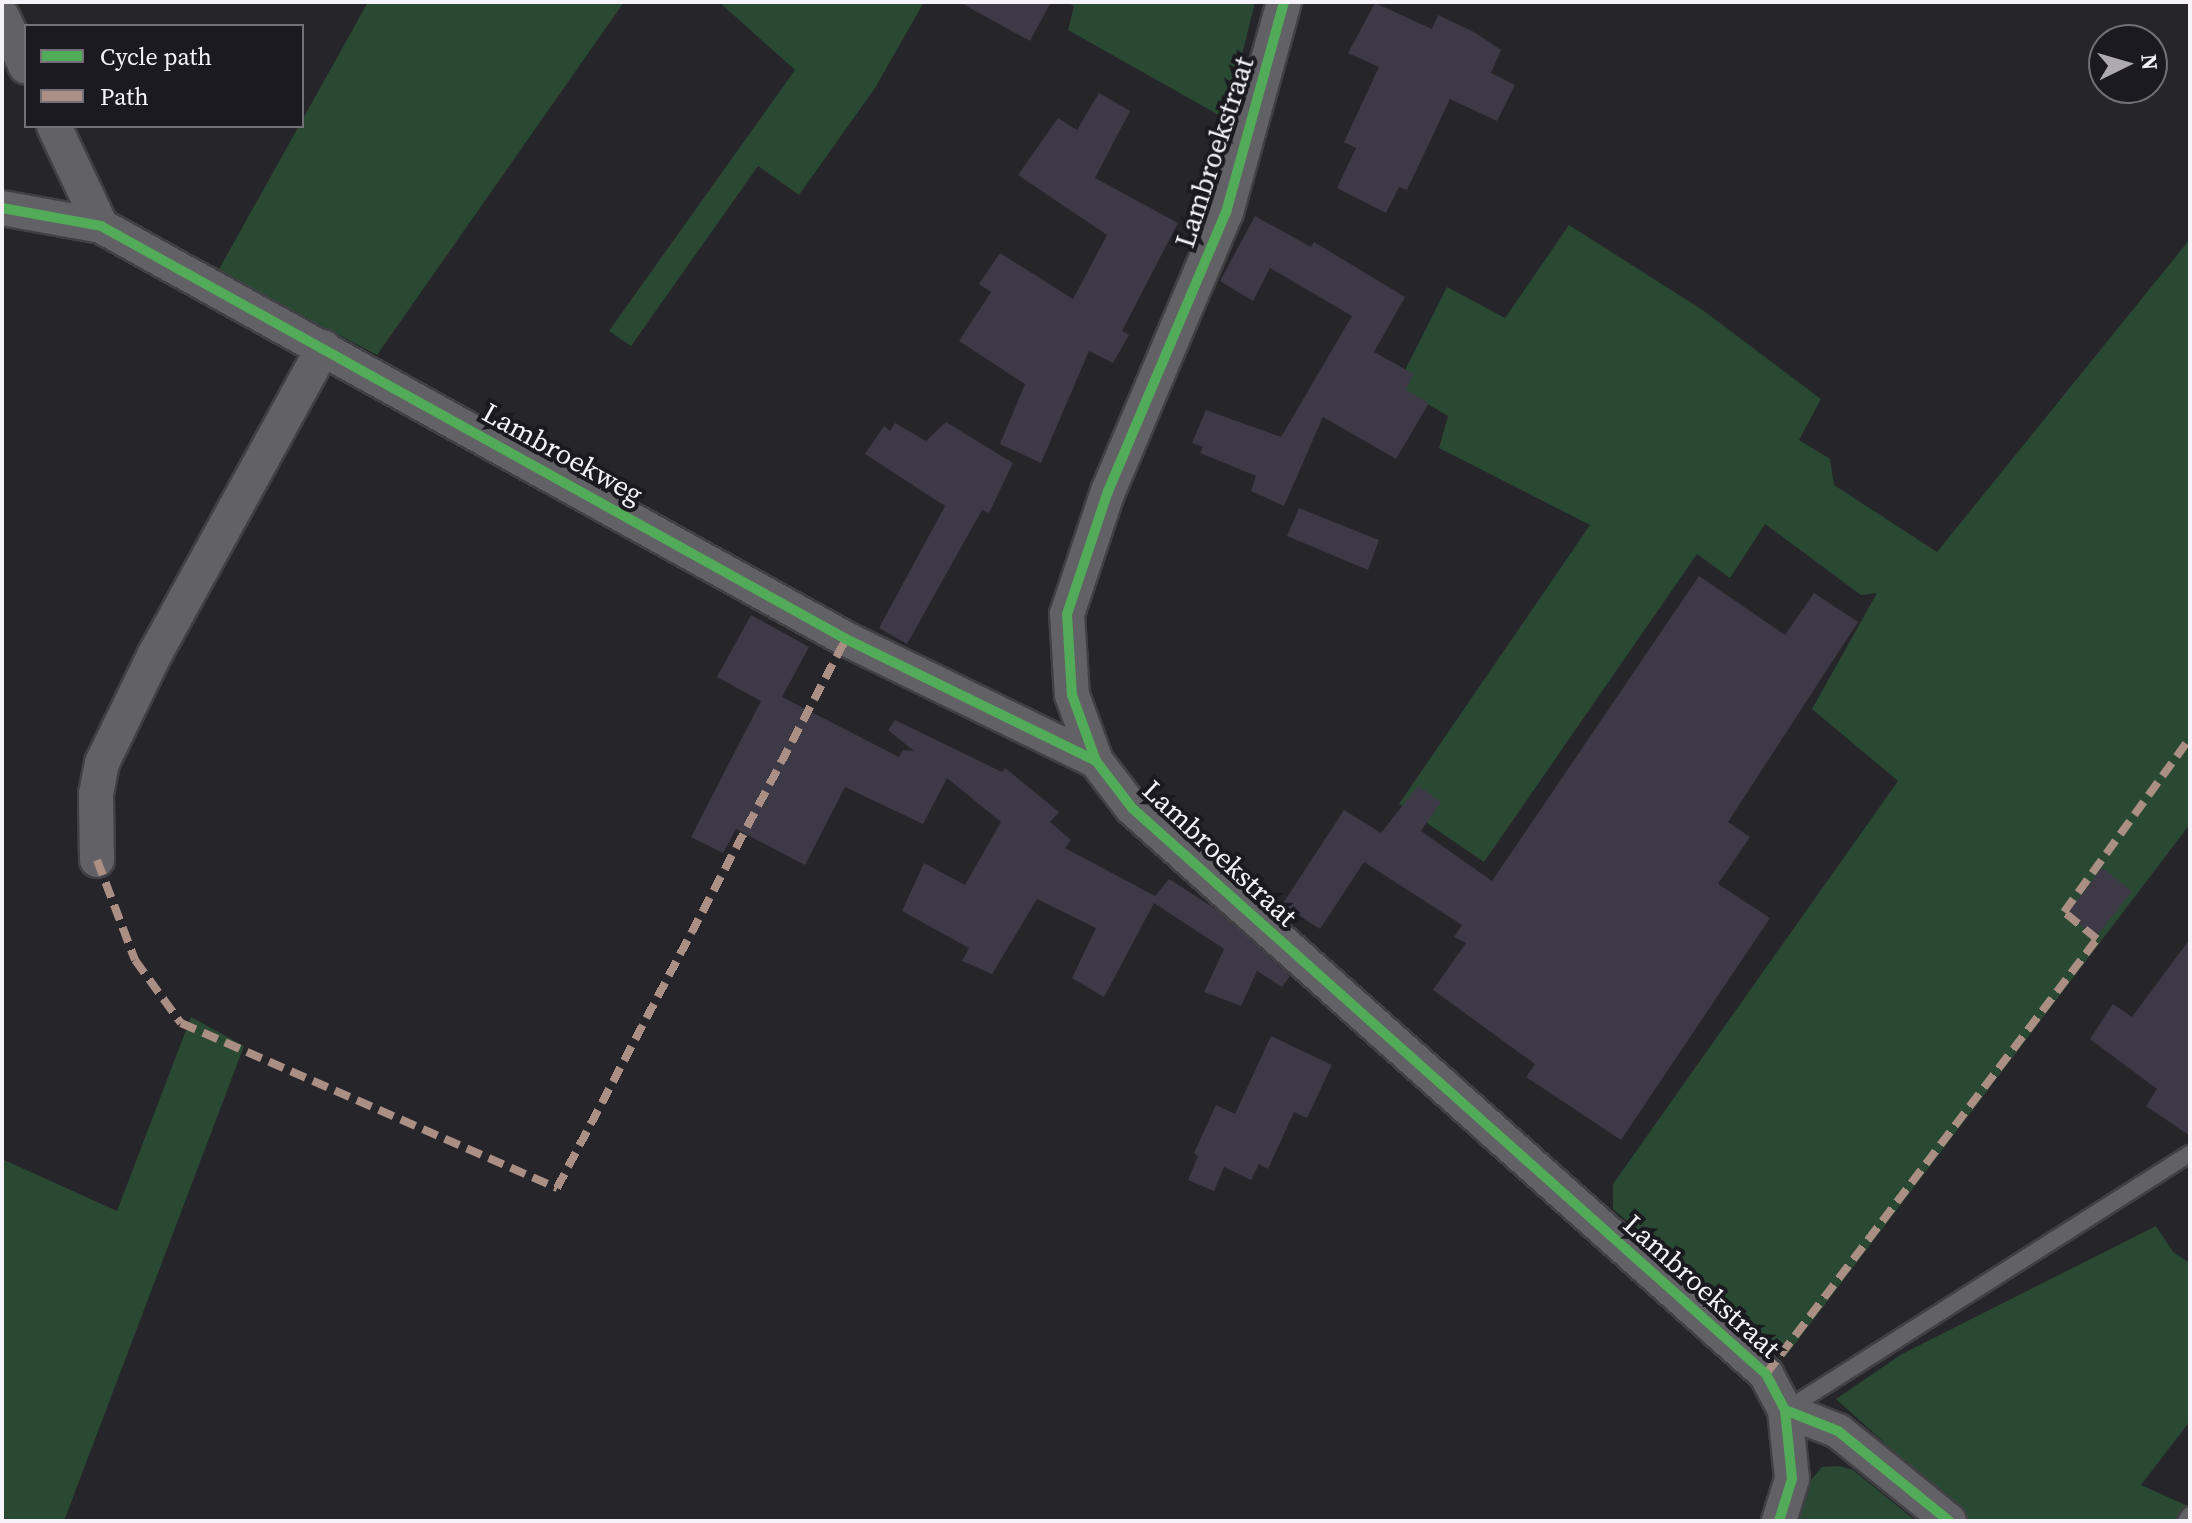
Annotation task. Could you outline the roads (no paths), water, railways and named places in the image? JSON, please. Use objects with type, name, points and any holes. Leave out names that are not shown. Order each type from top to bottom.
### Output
[{"type":"street","name":"Lambroekstraat","points":[[1284,2],[1226,212],[1108,491],[1067,614],[1072,695],[1096,761],[1132,808],[1766,1374],[1785,1410],[1792,1479],[1779,1521]]},
{"type":"street","points":[[2,16],[24,63]]},
{"type":"street","points":[[55,128],[101,226]]},
{"type":"street","name":"Lambroekweg","points":[[2,208],[101,226],[846,639],[1096,761]]},
{"type":"street","points":[[97,860],[96,794],[102,763],[155,654],[324,347]]},
{"type":"street","points":[[1785,1410],[1838,1431],[1949,1521]]},
{"type":"lane","points":[[1785,1410],[2190,1154]]},
{"type":"lane","points":[[2186,1521],[2190,1515]]}]
